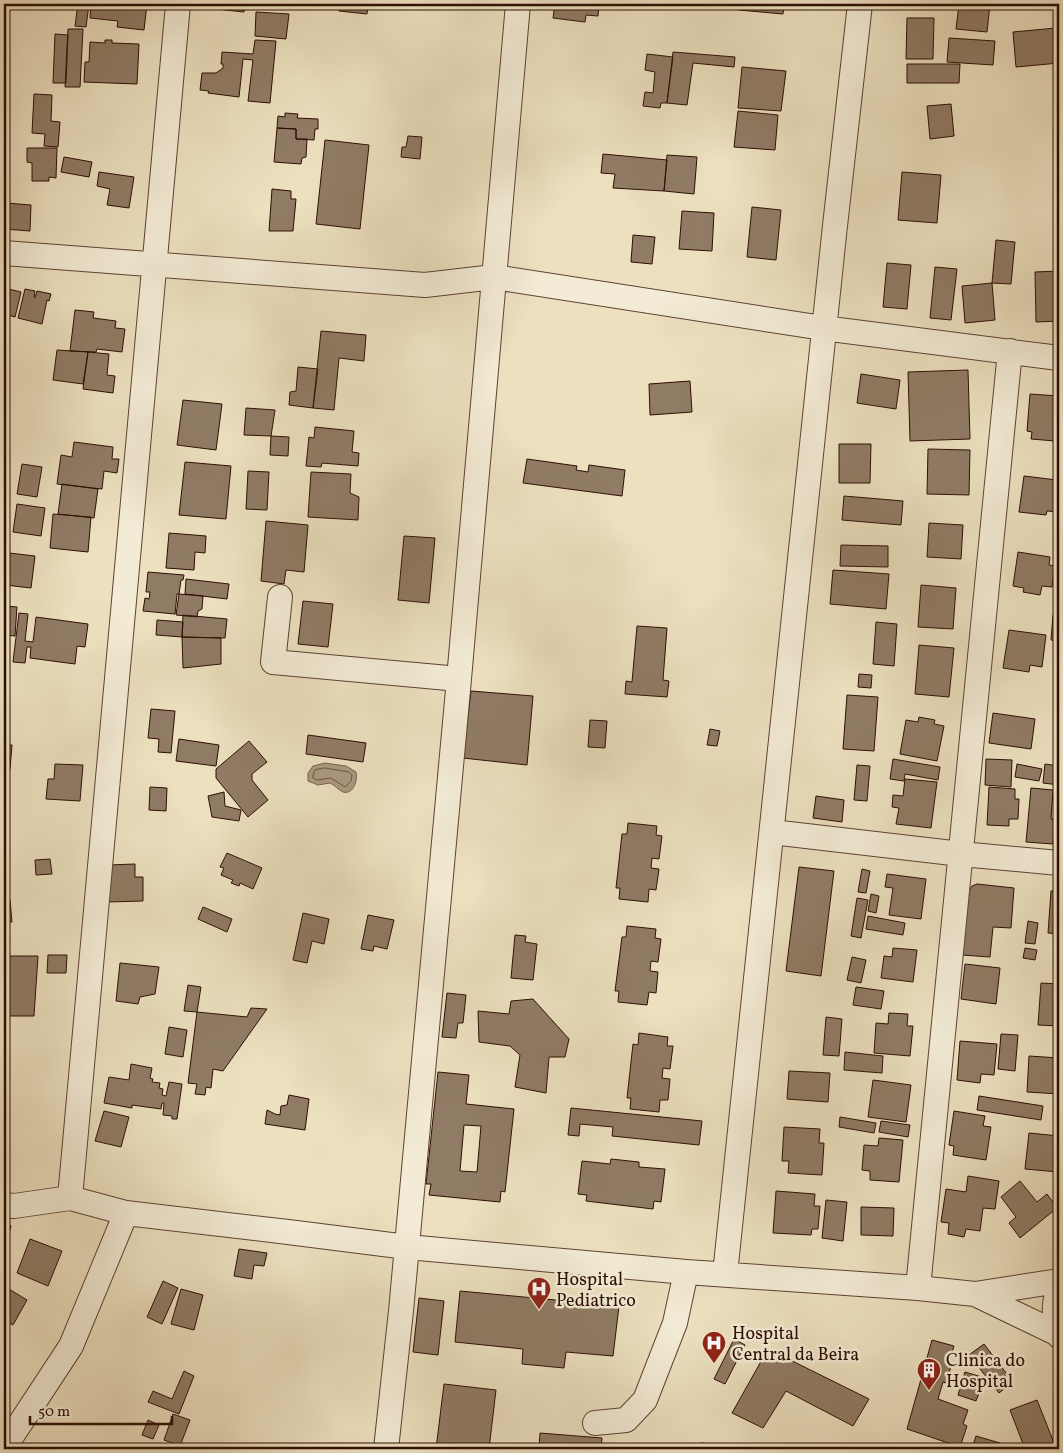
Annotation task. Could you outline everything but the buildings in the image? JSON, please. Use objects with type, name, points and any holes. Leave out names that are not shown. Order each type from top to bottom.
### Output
[{"type":"street","points":[[70,1198],[178,4]]},
{"type":"street","points":[[386,1449],[407,1247],[459,679],[518,4]]},
{"type":"street","points":[[725,1274],[823,328],[860,4]]},
{"type":"street","points":[[4,254],[425,285],[494,277],[823,328],[1059,358]]},
{"type":"street","points":[[918,1288],[1010,351]]},
{"type":"street","points":[[280,598],[273,662],[459,679]]},
{"type":"street","points":[[772,832],[961,854],[1059,863]]},
{"type":"street","points":[[4,1205],[14,1206],[70,1198],[126,1213],[407,1247],[686,1272],[918,1288],[975,1294],[1059,1281]]},
{"type":"street","points":[[4,1448],[71,1346],[126,1213]]},
{"type":"street","points":[[595,1423],[626,1420],[645,1400],[675,1323],[686,1272]]},
{"type":"street","points":[[1059,1290],[1056,1297],[1054,1316],[1059,1335]]},
{"type":"street","points":[[975,1294],[1059,1335]]},
{"type":"water","points":[[325,763],[346,766],[356,772],[356,782],[350,791],[343,792],[330,783],[318,785],[308,781],[308,773],[313,766]]},
{"type":"place","name":"Hospital Pediatrico","points":[[539,1310]]},
{"type":"place","name":"Hospital Central da Beira","points":[[714,1364]]},
{"type":"place","name":"Clinica do Hospital","points":[[929,1391]]}]
